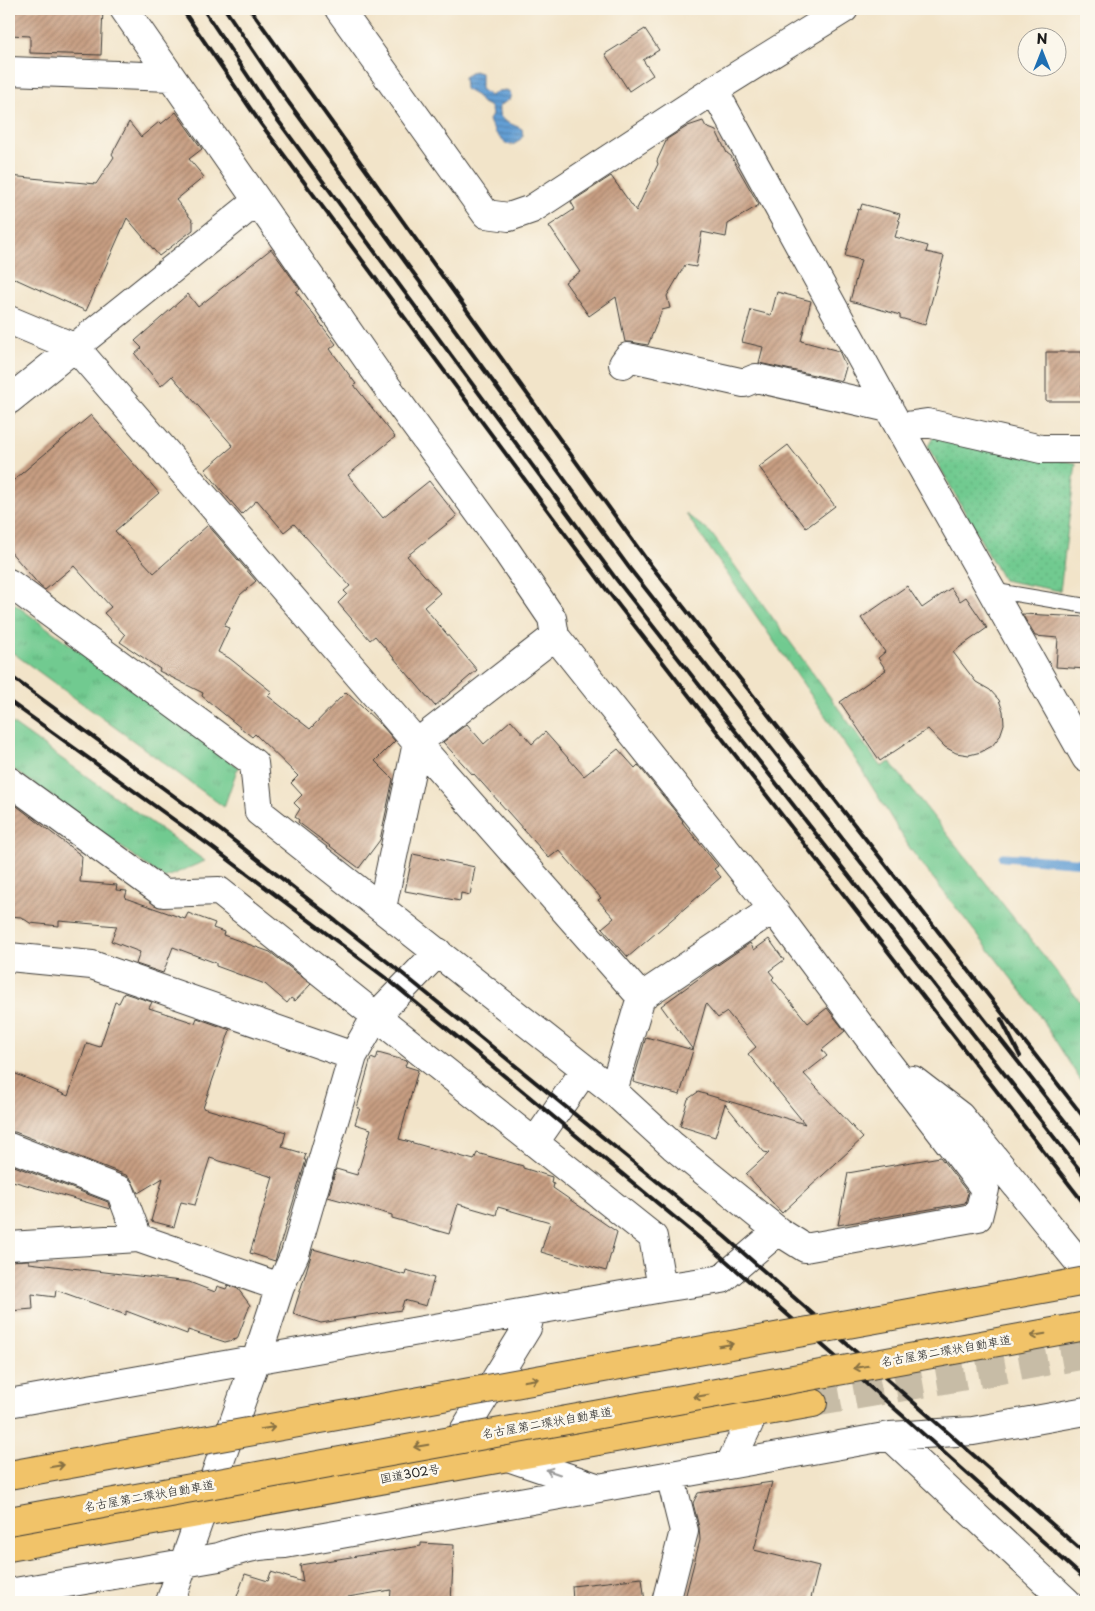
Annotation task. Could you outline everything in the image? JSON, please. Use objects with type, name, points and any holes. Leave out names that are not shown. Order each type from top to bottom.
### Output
[{"type":"highway","points":[[9,1475],[1086,1281]]},
{"type":"highway","name":"名古屋第二環状自動車道","points":[[9,1521],[1086,1326]]},
{"type":"highway","name":"国道302号","points":[[9,1547],[812,1404]]},
{"type":"street","points":[[9,582],[254,763],[259,812],[613,1091],[673,1146],[778,1231],[804,1248],[978,1217],[985,1189],[773,909],[555,636],[552,618],[502,543],[377,373],[124,9]]},
{"type":"street","points":[[339,9],[486,214],[509,217],[532,209],[714,90],[844,9]]},
{"type":"street","points":[[9,71],[171,77]]},
{"type":"street","points":[[714,90],[894,418],[1086,758]]},
{"type":"street","points":[[9,400],[257,201]]},
{"type":"street","points":[[9,320],[76,348],[417,744],[641,997]]},
{"type":"street","points":[[623,364],[628,357],[744,383],[756,378],[894,418],[926,423],[1040,449],[1086,449]]},
{"type":"street","points":[[382,908],[417,744],[555,636]]},
{"type":"street","points":[[9,781],[163,893],[218,891],[653,1238],[662,1288]]},
{"type":"street","points":[[613,1091],[641,997],[773,909]]},
{"type":"street","points":[[170,1602],[280,1287],[295,1254],[353,1056],[376,1016],[438,952]]},
{"type":"street","points":[[9,957],[92,965],[353,1056]]},
{"type":"street","points":[[884,1058],[960,1116],[1086,1271]]},
{"type":"street","points":[[535,1142],[585,1070]]},
{"type":"street","points":[[9,1147],[120,1190],[138,1238]]},
{"type":"street","points":[[9,1403],[722,1279],[778,1231]]},
{"type":"street","points":[[9,1246],[138,1238],[280,1287]]},
{"type":"street","points":[[440,1469],[528,1328],[531,1311]]},
{"type":"street","points":[[9,1594],[218,1557],[262,1544],[285,1544],[890,1436],[974,1430],[1086,1411]]},
{"type":"street","points":[[730,1464],[753,1415]]},
{"type":"street","points":[[890,1436],[1068,1602]]},
{"type":"street","points":[[508,1457],[597,1487]]},
{"type":"street","points":[[666,1602],[684,1531],[670,1475]]},
{"type":"lane","points":[[992,590],[1086,606]]},
{"type":"green space","points":[[934,436],[1076,463],[1060,591],[1003,580],[928,446]]},
{"type":"green space","points":[[686,514],[711,533],[881,767],[890,762],[1086,1009],[1086,1089],[1036,1010],[911,850],[855,759]]},
{"type":"green space","points":[[9,600],[238,767],[224,807],[9,650]]},
{"type":"green space","points":[[9,721],[205,861],[164,878],[9,766]]},
{"type":"water","points":[[474,71],[481,73],[481,89],[490,96],[498,91],[506,90],[511,94],[510,99],[499,106],[499,112],[502,119],[522,129],[523,136],[518,142],[510,145],[499,137],[489,120],[492,115],[489,106],[465,89],[464,77]]},
{"type":"building","points":[[9,9],[103,9],[101,55],[30,53],[30,36],[9,35]]},
{"type":"building","points":[[645,29],[659,50],[643,60],[653,75],[629,91],[605,54]]},
{"type":"building","points":[[176,112],[202,149],[189,159],[204,177],[176,200],[193,221],[193,230],[159,256],[127,218],[86,311],[9,276],[9,176],[96,184],[114,157],[112,154],[129,122],[141,137],[159,122],[161,124]]},
{"type":"building","points":[[703,121],[706,127],[716,131],[727,153],[731,156],[759,205],[728,224],[726,237],[702,232],[696,267],[685,265],[667,296],[670,308],[662,310],[648,345],[625,342],[616,297],[589,316],[565,282],[580,272],[549,226],[575,209],[571,202],[611,176],[636,211],[658,164],[657,161],[667,139],[688,126]]},
{"type":"building","points":[[862,204],[900,214],[895,237],[928,246],[926,252],[944,256],[925,325],[900,318],[900,315],[850,301],[861,260],[845,256],[858,209],[860,210]]},
{"type":"building","points":[[271,249],[300,289],[296,292],[336,344],[330,349],[356,384],[354,385],[395,437],[348,475],[383,518],[429,481],[457,516],[407,556],[440,593],[424,607],[477,670],[435,706],[375,636],[370,640],[338,603],[347,594],[344,591],[350,586],[294,524],[284,532],[257,500],[242,514],[222,491],[205,470],[233,446],[172,376],[161,386],[135,354],[142,348],[135,341],[188,294],[198,307]]},
{"type":"building","points":[[777,292],[811,301],[801,341],[839,351],[846,367],[842,381],[759,363],[763,347],[742,342],[751,310],[771,315]]},
{"type":"building","points":[[1046,352],[1082,352],[1082,401],[1046,401]]},
{"type":"building","points":[[91,415],[159,493],[115,531],[154,573],[208,525],[256,581],[240,595],[224,626],[229,628],[218,652],[229,658],[272,692],[268,696],[310,729],[346,692],[395,741],[375,761],[393,779],[380,840],[359,868],[298,822],[299,820],[295,817],[300,809],[294,803],[302,795],[291,783],[298,776],[255,734],[252,737],[202,696],[203,693],[159,671],[160,669],[120,642],[125,635],[104,613],[111,607],[74,566],[45,590],[9,550],[9,484]]},
{"type":"building","points":[[788,445],[835,506],[806,528],[759,467]]},
{"type":"building","points":[[907,586],[922,608],[951,588],[960,601],[966,597],[987,628],[953,652],[976,682],[990,690],[999,700],[1003,711],[1004,724],[1000,736],[992,746],[981,752],[969,755],[956,753],[945,747],[928,729],[880,761],[840,702],[886,670],[878,658],[885,652],[861,618]]},
{"type":"building","points":[[1022,614],[1086,617],[1086,669],[1056,667],[1058,638],[1035,636]]},
{"type":"building","points":[[511,720],[532,744],[545,732],[584,776],[618,749],[635,768],[638,765],[718,866],[714,869],[721,877],[628,957],[602,928],[614,918],[598,900],[601,898],[559,850],[549,858],[443,742],[467,724],[484,744]]},
{"type":"building","points":[[9,800],[82,856],[80,882],[117,885],[116,890],[127,891],[125,898],[185,919],[188,913],[215,923],[213,928],[224,932],[223,935],[270,952],[311,984],[295,1001],[291,998],[287,1003],[265,984],[216,966],[216,963],[173,947],[163,973],[136,964],[140,952],[111,941],[117,926],[59,921],[59,926],[30,923],[21,917],[9,916]]},
{"type":"building","points":[[413,854],[475,867],[470,895],[461,893],[460,901],[405,891]]},
{"type":"building","points":[[769,939],[784,960],[769,971],[774,977],[772,979],[808,1023],[827,1008],[845,1031],[822,1050],[827,1056],[804,1074],[863,1138],[782,1213],[746,1174],[769,1153],[764,1152],[725,1104],[715,1137],[680,1126],[688,1099],[698,1092],[805,1124],[748,1054],[756,1047],[727,1012],[718,1018],[706,1004],[693,1050],[661,1006],[750,943],[754,950]]},
{"type":"building","points":[[124,993],[152,1002],[149,1008],[195,1023],[197,1018],[230,1030],[203,1108],[286,1132],[282,1147],[306,1154],[304,1160],[306,1160],[275,1261],[250,1253],[273,1177],[210,1158],[195,1205],[181,1202],[174,1227],[151,1221],[163,1178],[138,1193],[131,1179],[126,1175],[15,1132],[9,1132],[9,1071],[68,1096],[87,1043],[100,1047],[115,1002],[119,1003]]},
{"type":"building","points":[[646,1037],[693,1050],[680,1095],[633,1082]]},
{"type":"building","points":[[378,1053],[407,1061],[405,1066],[418,1070],[399,1139],[474,1160],[477,1153],[523,1166],[523,1168],[552,1177],[551,1183],[554,1184],[553,1188],[617,1232],[606,1271],[541,1252],[550,1222],[498,1207],[496,1215],[458,1204],[449,1234],[392,1218],[392,1215],[328,1197],[336,1169],[357,1175],[371,1129],[355,1124],[360,1108],[357,1108],[371,1058],[376,1060]]},
{"type":"building","points":[[940,1157],[968,1193],[965,1203],[838,1225],[848,1173]]},
{"type":"building","points":[[9,1164],[108,1202],[110,1209],[9,1180]]},
{"type":"building","points":[[313,1249],[405,1275],[406,1270],[434,1278],[426,1306],[404,1300],[401,1310],[321,1323],[293,1314]]},
{"type":"building","points":[[29,1260],[29,1263],[189,1282],[215,1292],[217,1286],[226,1289],[228,1285],[238,1289],[250,1305],[237,1339],[225,1342],[188,1330],[187,1334],[126,1311],[126,1315],[56,1290],[55,1297],[32,1294],[33,1309],[9,1311],[9,1261]]},
{"type":"building","points":[[772,1482],[754,1550],[819,1566],[810,1602],[684,1602],[700,1540],[693,1503],[698,1493]]},
{"type":"building","points":[[421,1543],[454,1545],[451,1602],[390,1602],[391,1590],[348,1597],[348,1602],[235,1602],[245,1574],[268,1581],[271,1572],[303,1582],[300,1565],[421,1546]]},
{"type":"building","points":[[642,1578],[645,1602],[573,1602],[572,1586]]},
{"type":"waterway","points":[[1003,857],[1086,863]]},
{"type":"tunnel","points":[[813,1403],[1086,1355]]},
{"type":"railway","points":[[182,9],[261,124],[606,589],[1086,1206]]},
{"type":"railway","points":[[203,9],[274,115],[616,579],[1086,1178]]},
{"type":"railway","points":[[225,9],[286,99],[630,569],[1086,1148]]},
{"type":"railway","points":[[250,9],[646,559],[1086,1120]]},
{"type":"railway","points":[[9,675],[219,829],[403,974],[724,1236],[1086,1554]]},
{"type":"railway","points":[[9,701],[209,845],[391,982],[708,1245],[1086,1580]]},
{"type":"railway","points":[[1001,1019],[1020,1056]]}]
